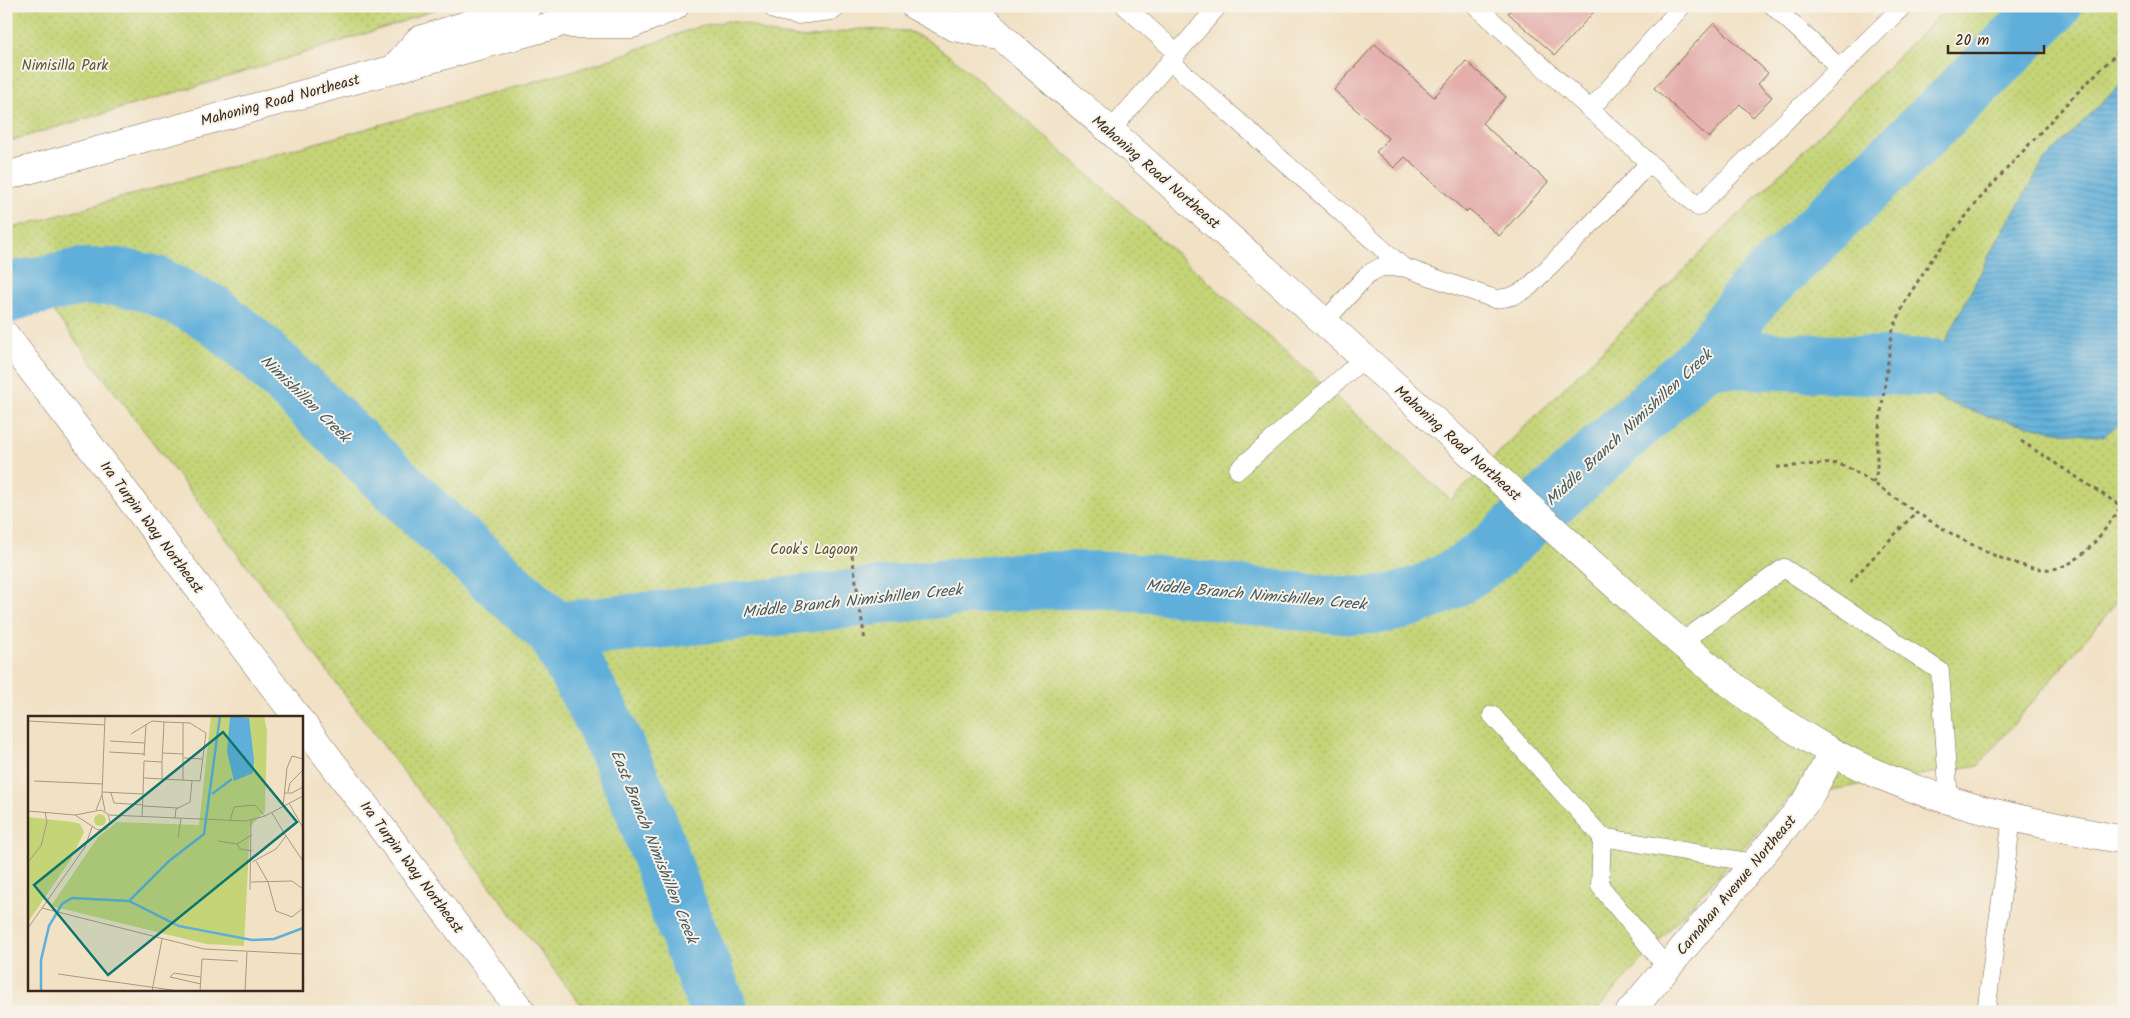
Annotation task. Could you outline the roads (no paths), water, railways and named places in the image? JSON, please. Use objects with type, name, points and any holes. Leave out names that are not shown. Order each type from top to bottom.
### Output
[{"type":"main road","points":[[394,69],[419,40],[527,6]]},
{"type":"main road","name":"Mahoning Road Northeast","points":[[6,176],[554,24],[602,6]]},
{"type":"main road","name":"Mahoning Road Northeast","points":[[554,24],[632,24],[674,6]]},
{"type":"main road","points":[[778,6],[797,10],[831,6]]},
{"type":"main road","name":"Mahoning Road Northeast","points":[[915,6],[954,27],[999,36]]},
{"type":"main road","name":"Mahoning Road Northeast","points":[[970,6],[999,36],[1110,131],[1324,322],[1477,459],[1588,562],[1680,643],[1754,702],[1832,752],[1902,785],[1949,801],[2012,818],[2123,839]]},
{"type":"main road","name":"Ira Turpin Way Northeast","points":[[6,336],[296,716]]},
{"type":"main road","name":"Ira Turpin Way Northeast","points":[[302,723],[522,1012]]},
{"type":"main road","name":"Carnahan Avenue Northeast","points":[[1630,1012],[1808,798],[1832,752]]},
{"type":"lane","points":[[1125,6],[1174,57],[1403,267]]},
{"type":"lane","points":[[1110,131],[1218,6]]},
{"type":"lane","points":[[1476,6],[1698,207],[1903,6]]},
{"type":"lane","points":[[1590,110],[1682,6]]},
{"type":"lane","points":[[1773,6],[1840,68]]},
{"type":"lane","points":[[1324,322],[1368,274],[1381,266],[1403,267],[1495,299],[1512,297],[1529,287],[1612,204],[1649,163]]},
{"type":"lane","points":[[1238,470],[1364,358]]},
{"type":"lane","points":[[1680,643],[1784,568],[1940,671],[1949,801]]},
{"type":"lane","points":[[1492,714],[1602,837],[1754,863]]},
{"type":"lane","points":[[1986,1012],[2012,818]]},
{"type":"lane","points":[[1602,837],[1600,886],[1667,968]]},
{"type":"water","points":[[2124,81],[2124,418],[2104,437],[2058,431],[1991,417],[1927,393],[1932,368],[1995,244],[2045,159]]},
{"type":"waterway","name":"Middle Branch Nimishillen Creek","points":[[555,631],[996,583],[1037,581],[1097,580],[1138,583],[1306,602],[1351,605],[1385,604],[1424,593],[1461,574],[1496,549],[1706,358],[1751,297],[2052,6]]},
{"type":"waterway","name":"Nimishillen Creek","points":[[6,295],[21,289],[81,277],[119,277],[153,284],[213,314],[259,352],[437,524],[555,631],[601,715],[643,807],[680,912],[720,1012]]},
{"type":"waterway","points":[[1706,358],[1932,368]]},
{"type":"park label","name":"Nimisilla Park","points":[[65,65]]},
{"type":"park label","name":"Cook's Lagoon","points":[[814,549]]},
{"type":"water label","name":"East Branch Nimishillen Creek","points":[[655,846]]}]
